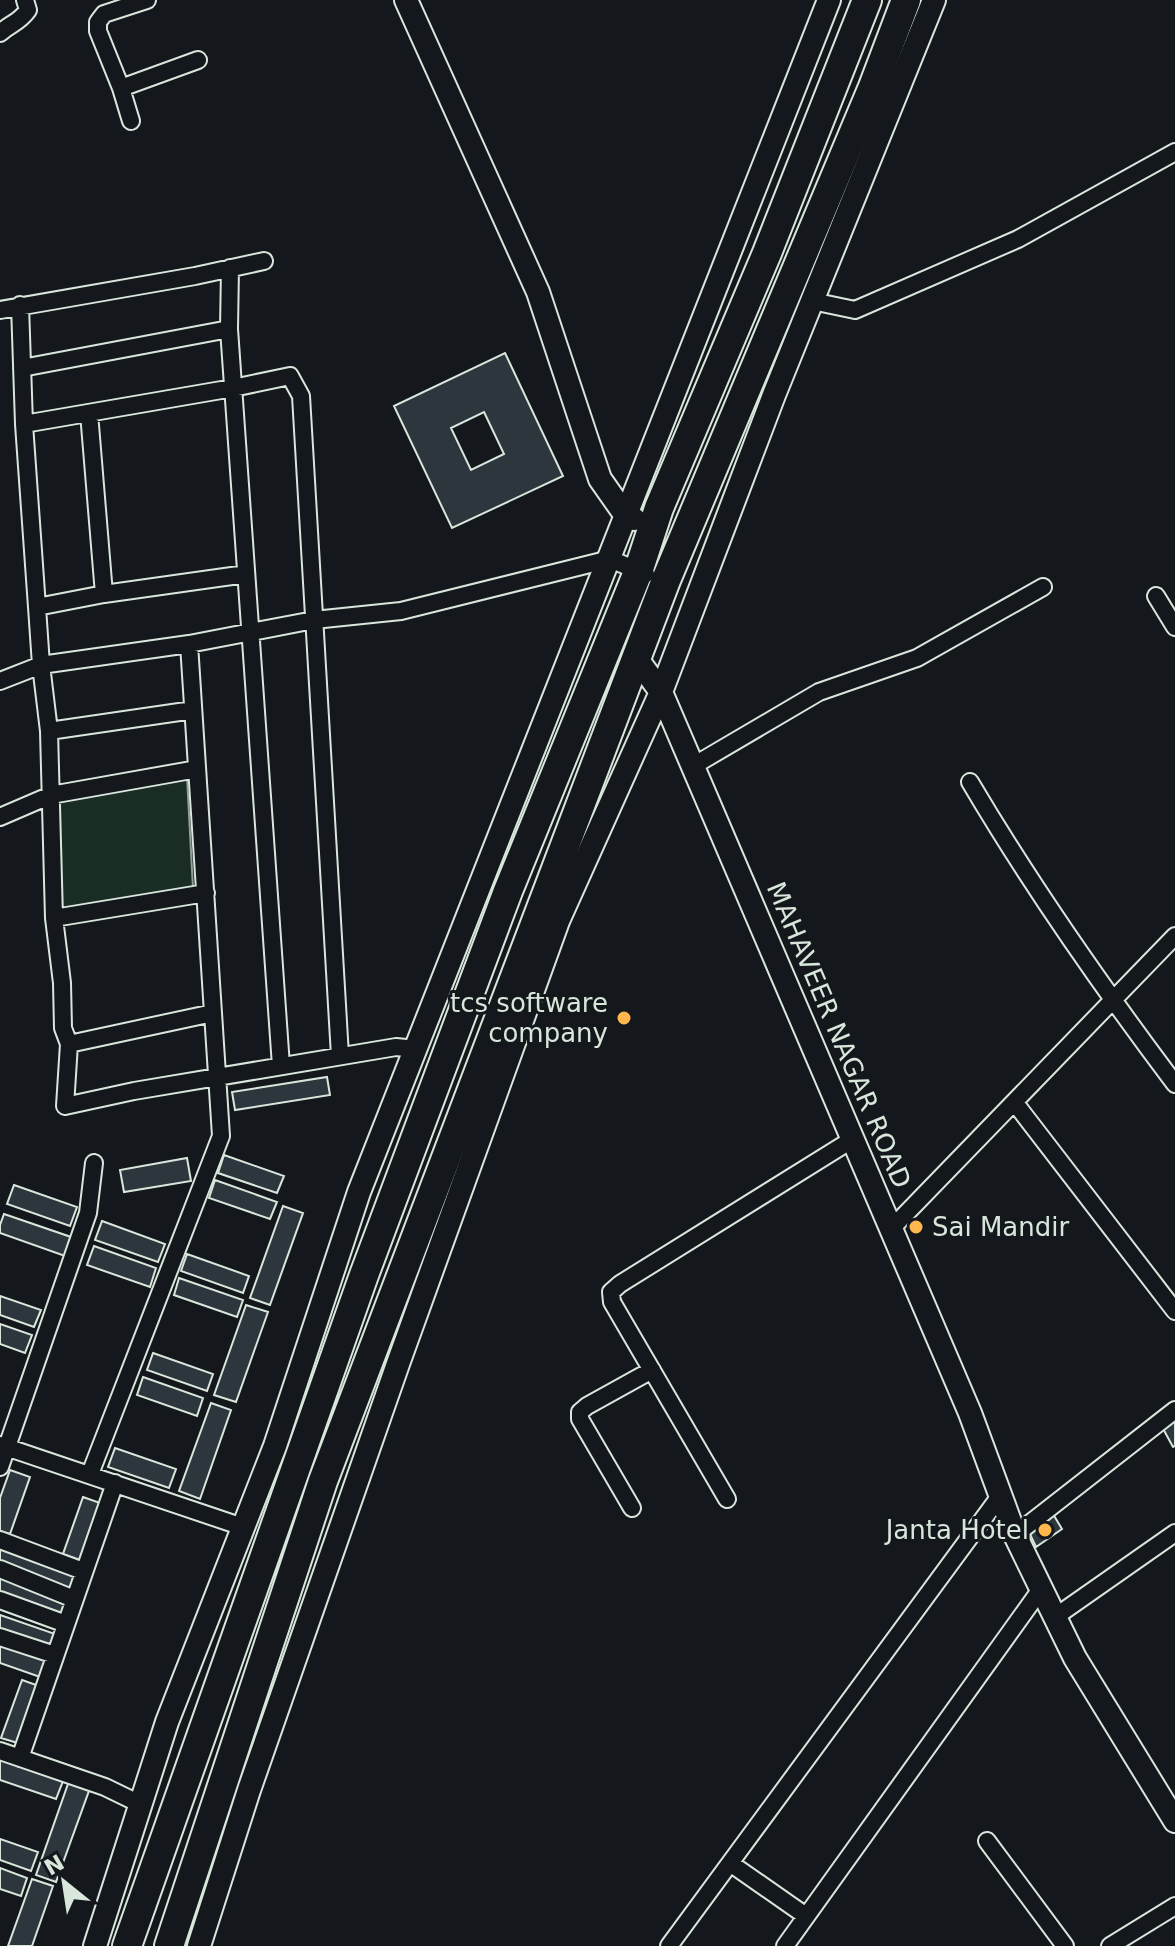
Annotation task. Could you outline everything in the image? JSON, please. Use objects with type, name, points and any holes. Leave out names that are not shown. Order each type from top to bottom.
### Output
[{"type":"highway","points":[[127,1946],[370,1260],[508,891],[638,572],[659,508],[767,253],[867,0]]},
{"type":"highway","points":[[169,1946],[323,1481],[666,580],[867,102],[906,0]]},
{"type":"main road","points":[[406,0],[538,292],[600,479],[626,516],[653,528]]},
{"type":"main road","points":[[95,1946],[167,1722],[275,1446],[359,1192],[829,0]]},
{"type":"main road","points":[[199,1946],[326,1568],[553,936],[661,692],[774,395],[934,0]]},
{"type":"main road","name":"MAHAVEER NAGAR ROAD","points":[[637,659],[661,692],[693,766],[970,1413],[1015,1535],[1075,1658],[1175,1821]]},
{"type":"street","points":[[0,33],[20,21],[28,10],[25,0]]},
{"type":"street","points":[[131,121],[98,31],[98,22],[104,14],[147,0]]},
{"type":"street","points":[[121,88],[198,60]]},
{"type":"street","points":[[812,301],[855,310],[1018,239],[1175,152]]},
{"type":"street","points":[[0,310],[264,261]]},
{"type":"street","points":[[230,268],[229,329],[281,1066]]},
{"type":"street","points":[[20,305],[24,424],[41,665],[49,731],[54,918],[62,983],[63,1028],[69,1044],[65,1106],[134,1091],[340,1056],[396,1047],[416,1049]]},
{"type":"street","points":[[22,368],[229,329]]},
{"type":"street","points":[[24,424],[290,376],[301,396],[340,1056]]},
{"type":"street","points":[[89,413],[104,594]]},
{"type":"street","points":[[0,681],[41,665],[189,644],[314,620],[401,611],[610,559],[666,580]]},
{"type":"street","points":[[37,607],[246,574]]},
{"type":"street","points":[[693,766],[819,692],[917,658],[1043,587]]},
{"type":"street","points":[[1156,596],[1175,627]]},
{"type":"street","points":[[90,1474],[221,1136],[189,644]]},
{"type":"street","points":[[49,731],[193,710]]},
{"type":"street","points":[[0,817],[51,795],[197,769]]},
{"type":"street","points":[[970,782],[1008,845],[1113,1001],[1175,1084]]},
{"type":"street","points":[[54,918],[206,893]]},
{"type":"street","points":[[891,1229],[1175,936]]},
{"type":"street","points":[[69,1044],[213,1013]]},
{"type":"street","points":[[1015,1103],[1175,1311]]},
{"type":"street","points":[[727,1499],[612,1302],[611,1292],[853,1139]]},
{"type":"street","points":[[0,1467],[4,1446],[88,1213],[94,1163]]},
{"type":"street","points":[[632,1508],[580,1419],[580,1412],[652,1370]]},
{"type":"street","points":[[1015,1535],[1175,1410]]},
{"type":"street","points":[[4,1446],[243,1527]]},
{"type":"street","points":[[20,1758],[115,1483]]},
{"type":"street","points":[[669,1946],[1000,1496]]},
{"type":"street","points":[[1055,1617],[1175,1533]]},
{"type":"street","points":[[0,1540],[83,1571]]},
{"type":"street","points":[[0,1569],[74,1599]]},
{"type":"street","points":[[785,1946],[1041,1589]]},
{"type":"street","points":[[0,1600],[66,1624]]},
{"type":"street","points":[[0,1637],[55,1655]]},
{"type":"street","points":[[0,1751],[105,1787],[140,1804]]},
{"type":"street","points":[[987,1841],[1065,1946]]},
{"type":"street","points":[[730,1863],[806,1916]]},
{"type":"street","points":[[1110,1946],[1175,1906]]},
{"type":"green space","points":[[187,777],[193,889],[61,909],[53,795]]},
{"type":"building","points":[[505,353],[563,476],[452,528],[394,406]],"holes":[[[484,412],[504,454],[471,470],[451,428]]]},
{"type":"building","points":[[327,1077],[330,1095],[235,1110],[232,1092]]},
{"type":"building","points":[[224,1155],[284,1176],[277,1193],[218,1173]]},
{"type":"building","points":[[187,1158],[191,1181],[124,1192],[120,1170]]},
{"type":"building","points":[[215,1180],[277,1202],[270,1219],[209,1198]]},
{"type":"building","points":[[14,1185],[77,1207],[70,1226],[7,1204]]},
{"type":"building","points":[[283,1206],[303,1213],[270,1305],[250,1298]]},
{"type":"building","points":[[4,1214],[71,1237],[65,1256],[0,1233]]},
{"type":"building","points":[[102,1221],[165,1244],[158,1262],[95,1240]]},
{"type":"building","points":[[94,1246],[156,1268],[150,1287],[87,1265]]},
{"type":"building","points":[[187,1254],[249,1276],[243,1293],[181,1271]]},
{"type":"building","points":[[179,1278],[243,1300],[237,1317],[174,1295]]},
{"type":"building","points":[[0,1296],[41,1310],[34,1327],[0,1315]]},
{"type":"building","points":[[246,1305],[268,1312],[236,1402],[214,1395]]},
{"type":"building","points":[[0,1324],[32,1335],[25,1353],[0,1344]]},
{"type":"building","points":[[153,1353],[213,1374],[207,1391],[147,1370]]},
{"type":"building","points":[[143,1377],[203,1398],[197,1416],[137,1395]]},
{"type":"building","points":[[211,1403],[231,1410],[200,1499],[179,1491]]},
{"type":"building","points":[[1175,1414],[1175,1446],[1173,1447],[1161,1425]]},
{"type":"building","points":[[115,1448],[176,1469],[169,1488],[108,1467]]},
{"type":"building","points":[[10,1470],[30,1477],[10,1534],[0,1531],[0,1498]]},
{"type":"building","points":[[83,1497],[103,1504],[83,1561],[63,1554]]},
{"type":"building","name":"Janta Hotel","points":[[1053,1514],[1062,1529],[1036,1547],[1029,1532]]},
{"type":"building","points":[[0,1544],[79,1572],[73,1590],[0,1564]]},
{"type":"building","points":[[0,1573],[70,1598],[64,1615],[0,1593]]},
{"type":"building","points":[[0,1615],[58,1635],[52,1653],[0,1635]]},
{"type":"building","points":[[0,1644],[49,1661],[43,1678],[0,1663]]},
{"type":"building","points":[[22,1680],[42,1687],[21,1744],[1,1738]]},
{"type":"building","points":[[0,1759],[63,1781],[56,1799],[0,1780]]},
{"type":"building","points":[[69,1781],[90,1788],[56,1882],[36,1875]]},
{"type":"building","points":[[0,1839],[38,1852],[31,1871],[0,1860]]},
{"type":"building","points":[[0,1868],[27,1878],[21,1896],[0,1889]]},
{"type":"building","points":[[32,1879],[53,1886],[32,1946],[8,1946]]},
{"type":"place","name":"tcs software company","points":[[624,1018]]},
{"type":"place","name":"Sai Mandir","points":[[916,1227]]},
{"type":"place","name":"Janta Hotel","points":[[1045,1530]]}]
